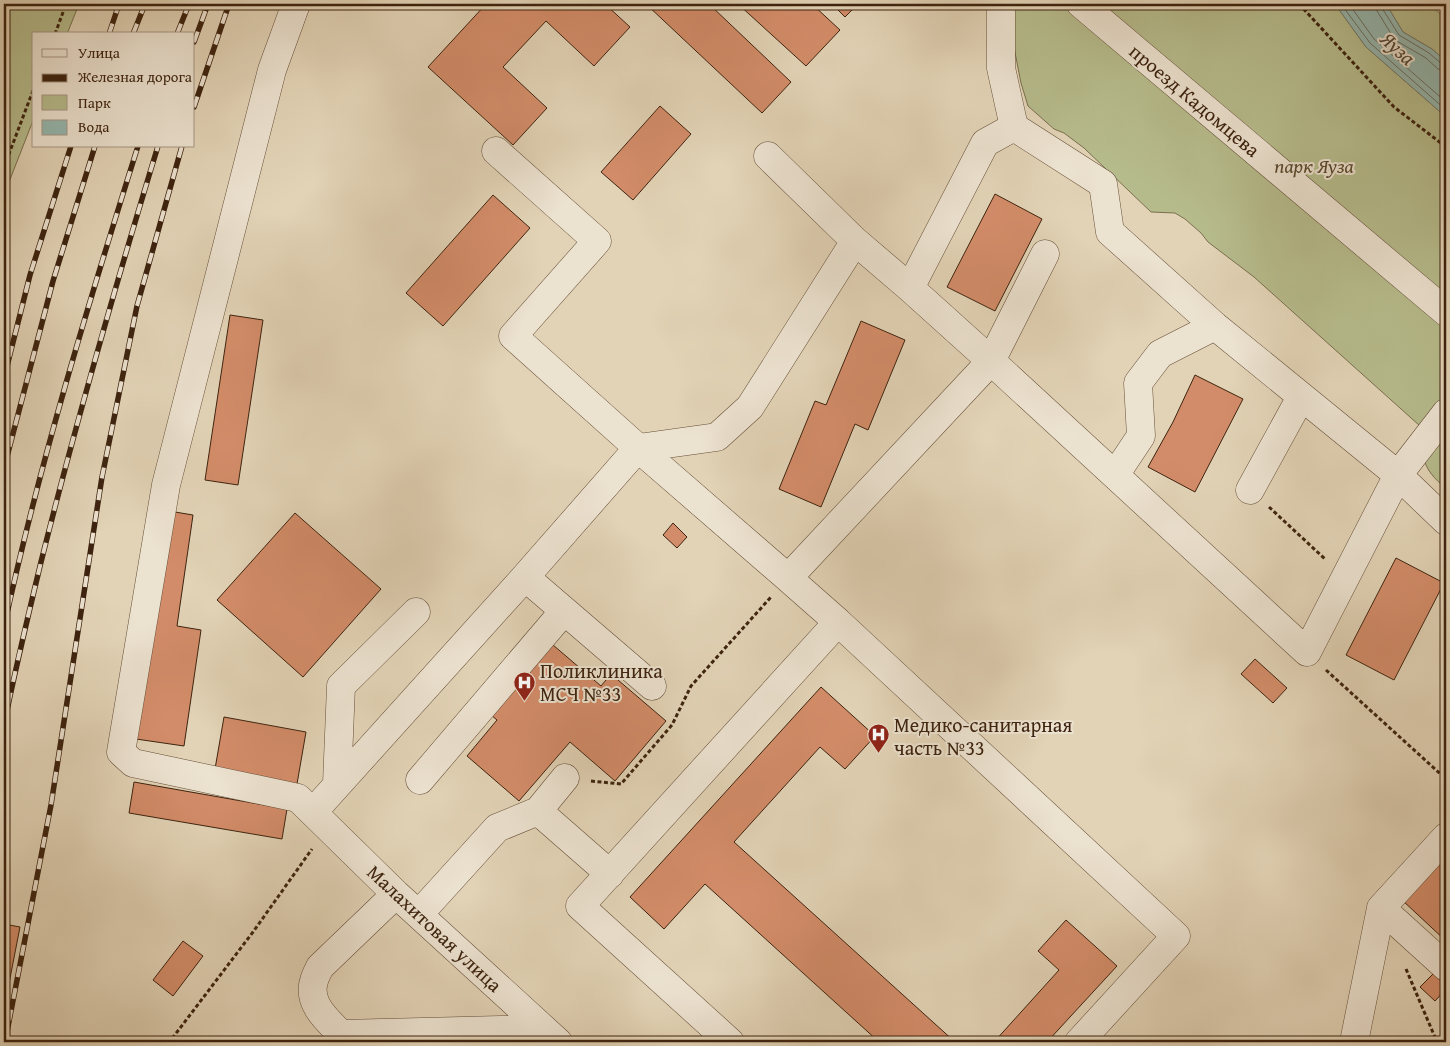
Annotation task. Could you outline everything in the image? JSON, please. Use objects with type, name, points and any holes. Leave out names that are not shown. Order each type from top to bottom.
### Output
[{"type":"street","name":"Малахитовая улица","points":[[296,4],[272,70],[166,485],[122,752],[133,763],[298,798],[396,894],[550,1035]]},
{"type":"street","points":[[1001,4],[1001,68],[1014,127],[1103,184],[1110,232],[1215,326],[1398,475],[1446,521]]},
{"type":"street","name":"проезд Кадомцева","points":[[1081,4],[1446,312]]},
{"type":"street","points":[[910,288],[985,143],[1014,127]]},
{"type":"street","points":[[496,152],[597,241],[514,336],[638,448],[838,622],[1176,936],[1079,1042]]},
{"type":"street","points":[[768,156],[855,241],[991,361],[1307,652],[1398,475],[1446,413]]},
{"type":"street","points":[[321,819],[337,784],[525,578],[638,448],[717,438],[750,407],[855,241]]},
{"type":"street","points":[[788,578],[991,361],[1045,254]]},
{"type":"street","points":[[1115,475],[1141,436],[1138,383],[1160,354],[1215,326]]},
{"type":"street","points":[[1250,490],[1301,397]]},
{"type":"street","points":[[525,578],[652,686]]},
{"type":"street","points":[[420,780],[564,611]]},
{"type":"street","points":[[337,784],[341,686],[416,612]]},
{"type":"street","points":[[730,1042],[580,906],[838,622]]},
{"type":"street","points":[[419,914],[497,828],[538,811],[565,778]]},
{"type":"street","points":[[538,811],[610,874]]},
{"type":"street","points":[[1354,1042],[1381,908],[1446,837]]},
{"type":"street","points":[[396,894],[320,967],[313,982],[313,996],[318,1010],[341,1038],[550,1035]]},
{"type":"street","points":[[1381,908],[1446,967]]},
{"type":"path","points":[[56,32],[66,4]]},
{"type":"path","points":[[1299,4],[1394,107],[1446,147]]},
{"type":"path","points":[[4,167],[32,93]]},
{"type":"path","points":[[1250,490],[1345,577]]},
{"type":"path","points":[[565,778],[620,784],[672,725],[691,686],[788,578]]},
{"type":"path","points":[[1307,652],[1446,779]]},
{"type":"path","points":[[167,1042],[171,1040],[253,932],[321,819]]},
{"type":"path","points":[[1403,962],[1437,1042]]},
{"type":"green space","points":[[4,4],[79,4],[68,32],[32,32],[32,123],[9,182],[4,204]]},
{"type":"green space","name":"парк Яуза","points":[[1013,4],[1335,4],[1366,47],[1446,117],[1446,488],[1427,468],[1424,461],[1420,426],[1254,277],[1208,242],[1185,219],[1175,213],[1151,212],[1084,148],[1064,133],[1054,129],[1028,106],[1021,83],[1010,27]]},
{"type":"green space","points":[[1386,4],[1428,4],[1446,18],[1446,61],[1432,49],[1403,32]]},
{"type":"water","name":"Яуза","points":[[1335,4],[1386,4],[1403,32],[1432,49],[1446,61],[1446,117],[1366,47]]},
{"type":"building","points":[[486,4],[605,4],[630,27],[594,66],[546,21],[503,67],[547,108],[513,145],[428,67]]},
{"type":"building","points":[[646,4],[709,4],[791,82],[762,113]]},
{"type":"building","points":[[738,4],[812,4],[840,30],[806,66]]},
{"type":"building","points":[[832,4],[858,4],[845,17]]},
{"type":"building","points":[[660,106],[691,134],[633,200],[601,172]]},
{"type":"building","points":[[995,194],[1042,219],[995,311],[947,287]]},
{"type":"building","points":[[493,195],[530,228],[443,326],[406,293]]},
{"type":"building","points":[[230,315],[263,320],[238,485],[205,480]]},
{"type":"building","points":[[861,321],[905,340],[868,430],[855,424],[821,507],[779,489],[815,401],[826,405]]},
{"type":"building","points":[[1195,375],[1243,399],[1195,492],[1148,467],[1173,422]]},
{"type":"building","points":[[169,511],[193,515],[177,626],[201,630],[184,746],[136,739]]},
{"type":"building","points":[[295,513],[381,589],[303,677],[217,600]]},
{"type":"building","points":[[673,523],[687,537],[677,548],[663,535]]},
{"type":"building","points":[[1396,558],[1444,583],[1394,680],[1346,655]]},
{"type":"building","points":[[546,639],[601,686],[611,674],[666,721],[615,781],[570,742],[519,801],[467,756],[497,720],[485,710]]},
{"type":"building","points":[[1255,659],[1287,688],[1273,703],[1241,674]]},
{"type":"building","points":[[821,687],[875,736],[845,769],[820,747],[734,842],[955,1042],[879,1042],[705,884],[664,929],[630,897]]},
{"type":"building","points":[[224,717],[306,732],[297,784],[215,769]]},
{"type":"building","points":[[134,782],[287,809],[282,839],[129,813]]},
{"type":"building","points":[[1446,853],[1446,941],[1402,900]]},
{"type":"building","points":[[1066,920],[1117,966],[1047,1042],[994,1042],[1059,970],[1038,951]]},
{"type":"building","points":[[4,924],[20,927],[4,1009]]},
{"type":"building","points":[[183,941],[203,956],[173,996],[153,980]]},
{"type":"building","points":[[1437,970],[1446,978],[1446,989],[1435,1001],[1420,987]]},
{"type":"railway","points":[[110,32],[119,4]]},
{"type":"railway","points":[[134,32],[145,4]]},
{"type":"railway","points":[[178,32],[189,4]]},
{"type":"railway","points":[[195,39],[208,4]]},
{"type":"railway","points":[[195,104],[229,4]]},
{"type":"railway","points":[[4,378],[30,275],[70,148]]},
{"type":"railway","points":[[4,468],[53,281],[94,148]]},
{"type":"railway","points":[[4,627],[49,446],[83,325],[137,148]]},
{"type":"railway","points":[[4,725],[36,582],[68,457],[157,148]]},
{"type":"railway","points":[[5,1042],[51,805],[102,477],[137,306],[181,148]]},
{"type":"place","name":"Поликлиника МСЧ №33","points":[[524,701]]},
{"type":"place","name":"Медико-санитарная часть №33","points":[[878,754]]}]
